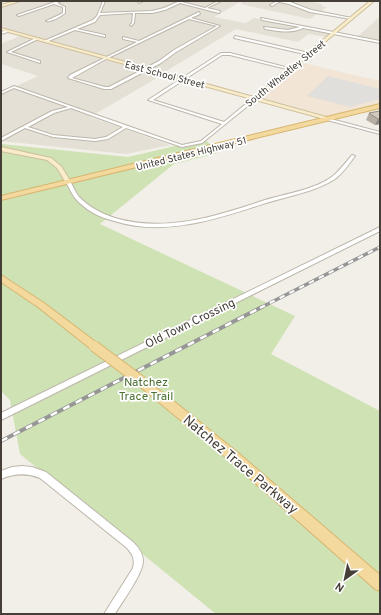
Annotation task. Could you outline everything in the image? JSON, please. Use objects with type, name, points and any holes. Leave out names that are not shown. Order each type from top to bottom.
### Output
[{"type":"main road","name":"United States Highway 51","points":[[1,198],[380,106]]},
{"type":"main road","name":"Natchez Trace Parkway","points":[[1,278],[41,305],[182,414],[254,474],[378,582]]},
{"type":"street","points":[[1,6],[18,1]]},
{"type":"street","points":[[47,1],[64,6],[65,8],[64,13],[47,21]]},
{"type":"street","points":[[18,15],[60,1]]},
{"type":"street","points":[[45,41],[94,20],[100,14],[104,1]]},
{"type":"street","points":[[206,8],[220,1]]},
{"type":"street","points":[[271,5],[278,1],[290,3],[310,11],[351,18]]},
{"type":"street","name":"South Wheatley Street","points":[[125,127],[182,146],[198,144],[372,1]]},
{"type":"street","points":[[100,14],[156,11],[181,2],[219,12]]},
{"type":"street","points":[[131,25],[133,23],[134,13]]},
{"type":"street","points":[[188,18],[219,26],[146,69],[108,89],[70,78],[71,76],[106,58],[198,13]]},
{"type":"street","points":[[262,19],[380,42]]},
{"type":"street","points":[[265,28],[288,32],[302,27]]},
{"type":"street","name":"East School Street","points":[[1,29],[328,119]]},
{"type":"street","points":[[75,29],[104,36]]},
{"type":"street","points":[[1,33],[6,31]]},
{"type":"street","points":[[375,42],[380,36]]},
{"type":"street","points":[[235,37],[309,54]]},
{"type":"street","points":[[124,38],[140,42]]},
{"type":"street","points":[[37,39],[8,52],[40,62]]},
{"type":"street","points":[[224,123],[150,100],[222,54],[291,69]]},
{"type":"street","points":[[1,93],[14,87],[125,127]]},
{"type":"street","points":[[1,140],[53,112],[70,108]]},
{"type":"street","points":[[328,119],[380,133]]},
{"type":"street","points":[[25,127],[53,136],[95,140],[108,138],[125,127]]},
{"type":"street","points":[[1,149],[48,159],[59,167],[68,182],[72,193],[84,206],[98,214],[113,219],[148,225],[178,224],[213,218],[318,185],[338,174],[353,156]]},
{"type":"street","name":"Old Town Crossing","points":[[1,417],[380,229]]},
{"type":"street","points":[[1,475],[18,469],[26,469],[43,476],[130,544],[138,554],[139,563],[137,570],[109,614]]},
{"type":"shaded area","points":[[19,1],[242,1],[214,17],[246,23],[254,18],[331,34],[326,37],[308,34],[298,42],[236,29],[163,73],[1,29],[1,7]]},
{"type":"shaded area","points":[[244,1],[305,1],[323,4],[321,6],[327,7],[310,19],[240,4]]},
{"type":"shaded area","points":[[380,17],[380,41],[358,36]]},
{"type":"shaded area","points":[[20,36],[162,75],[90,117],[170,145],[126,154],[1,141],[1,93],[38,76],[1,64],[1,44]]},
{"type":"shaded area","points":[[303,63],[380,81],[380,103],[327,116],[262,98]]},
{"type":"shaded area","points":[[328,76],[380,89],[380,99],[350,107],[307,96]]},
{"type":"green space","name":"Natchez Trace Trail","points":[[205,139],[218,153],[174,164],[100,224],[295,316],[271,354],[380,411],[380,614],[216,614],[20,454],[10,400],[1,391],[1,144],[128,157]]},
{"type":"building","points":[[380,111],[380,119],[369,113]]},
{"type":"railway","points":[[260,308],[380,247]]},
{"type":"railway","points":[[1,441],[262,307]]}]
